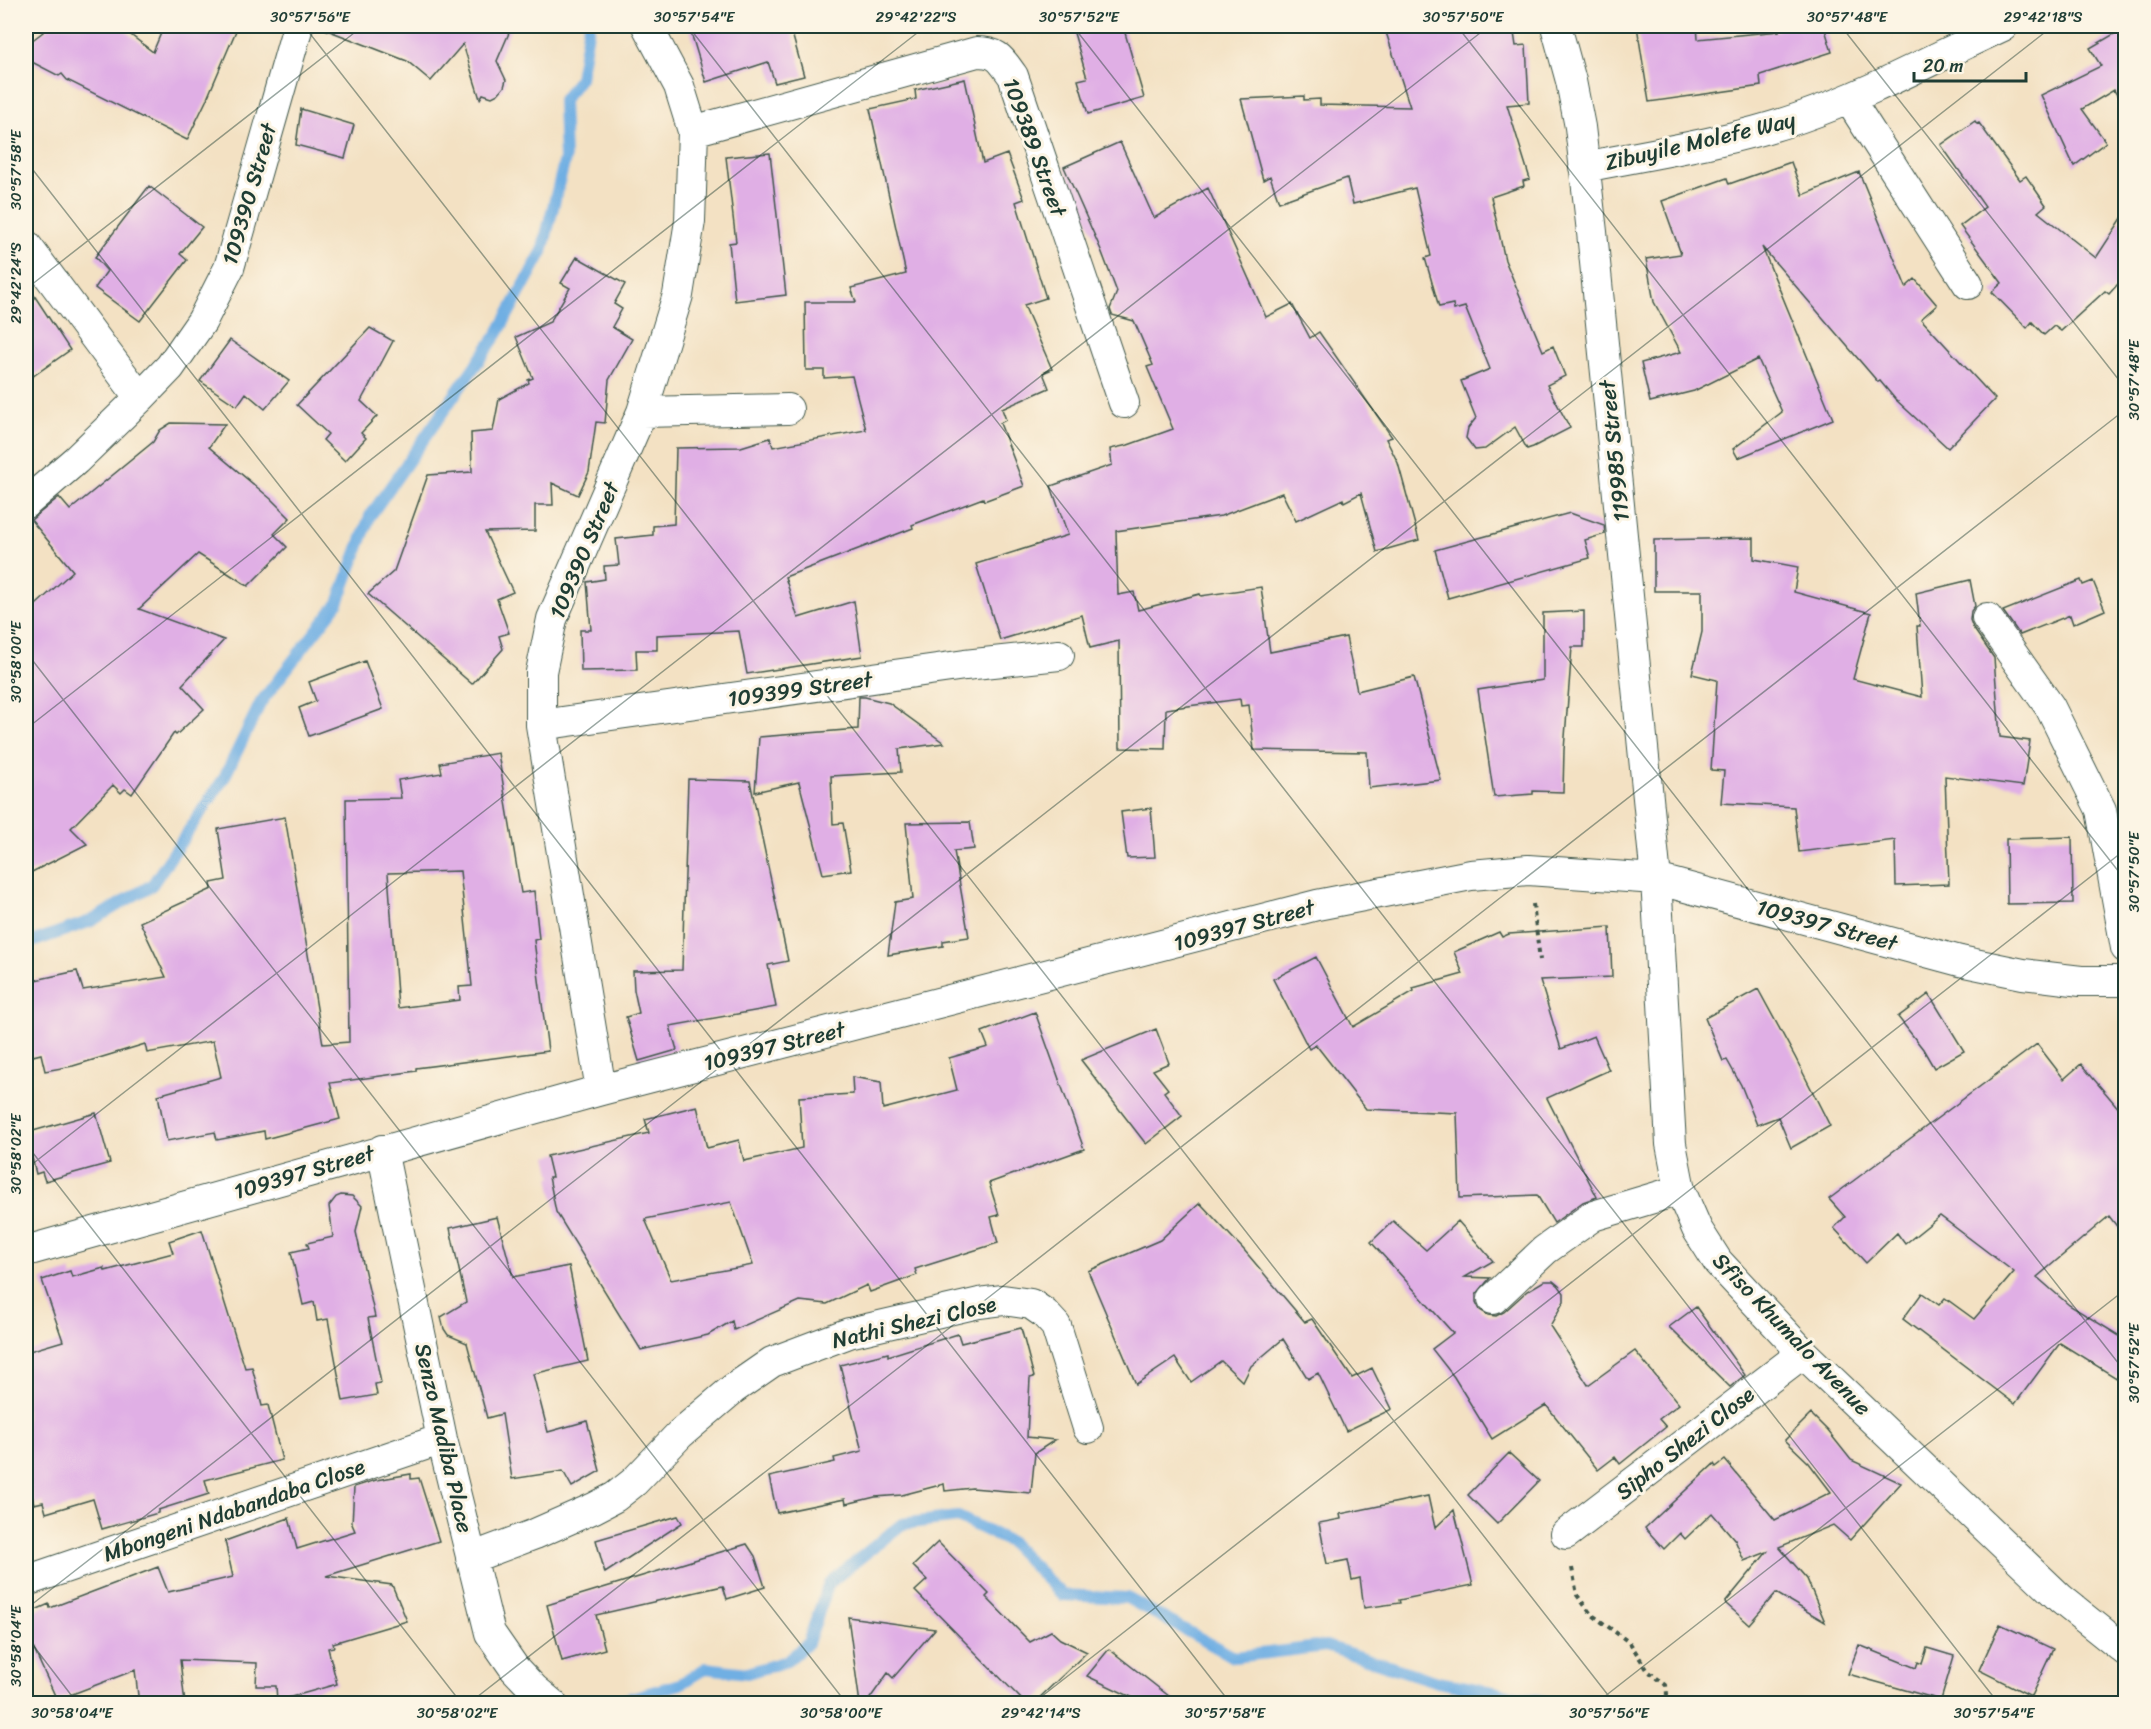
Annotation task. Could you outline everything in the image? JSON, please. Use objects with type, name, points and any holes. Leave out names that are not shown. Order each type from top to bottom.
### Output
[{"type":"street","name":"109390 Street","points":[[26,503],[76,460],[170,367],[202,321],[229,268],[297,26]]},
{"type":"street","name":"109390 Street","points":[[601,1090],[541,725],[541,672],[552,619],[642,412],[678,295],[690,221],[693,131],[679,86],[647,26]]},
{"type":"street","name":"119985 Street","points":[[1556,26],[1580,127],[1656,879]]},
{"type":"street","name":"Zibuyile Molefe Way","points":[[1584,167],[1713,142],[1797,119],[1849,99],[2003,26]]},
{"type":"street","name":"109389 Street","points":[[693,131],[977,52],[998,55],[1013,76],[1124,403]]},
{"type":"street","points":[[1849,99],[1968,284]]},
{"type":"street","points":[[26,245],[140,398]]},
{"type":"street","points":[[642,412],[788,409]]},
{"type":"street","points":[[1987,618],[2050,707],[2102,810],[2126,948]]},
{"type":"street","name":"109399 Street","points":[[541,725],[965,665],[1059,655]]},
{"type":"street","name":"109397 Street","points":[[26,1251],[601,1090],[1317,905],[1471,875],[1528,870],[1656,879],[1960,961],[2024,974],[2081,981],[2126,981]]},
{"type":"street","name":"Sfiso Khumalo Avenue","points":[[1656,879],[1671,1144],[1680,1190],[1697,1229],[1718,1262],[1803,1353],[2061,1599],[2126,1651]]},
{"type":"street","name":"Senzo Madiba Place","points":[[382,1150],[442,1439],[490,1633],[515,1669],[552,1704]]},
{"type":"street","points":[[1493,1299],[1545,1250],[1593,1216],[1680,1190]]},
{"type":"street","name":"Nathi Shezi Close","points":[[471,1558],[545,1529],[615,1497],[634,1482],[681,1434],[733,1389],[772,1362],[849,1333],[979,1303],[1003,1300],[1031,1304],[1044,1313],[1056,1326],[1088,1428]]},
{"type":"street","name":"Sipho Shezi Close","points":[[1566,1534],[1803,1353]]},
{"type":"street","name":"Mbongeni Ndabandaba Close","points":[[26,1581],[442,1439]]},
{"type":"path","points":[[1528,870],[1540,960]]},
{"type":"path","points":[[1566,1534],[1577,1595],[1591,1614],[1630,1643],[1648,1671],[1666,1685],[1667,1694],[1664,1704]]},
{"type":"building","points":[[51,26],[119,26],[153,52],[164,26],[238,26],[187,140],[67,80],[62,74],[59,76],[26,59],[26,45]]},
{"type":"building","points":[[323,26],[512,26],[497,61],[506,80],[504,87],[492,97],[483,94],[480,99],[463,44],[431,81],[407,61],[322,28]]},
{"type":"building","points":[[689,26],[790,26],[804,76],[775,83],[768,62],[706,82]]},
{"type":"building","points":[[1072,26],[1123,26],[1144,98],[1088,114],[1078,80],[1087,78]]},
{"type":"building","points":[[1384,26],[1513,26],[1516,46],[1526,45],[1529,103],[1507,105],[1530,179],[1523,181],[1524,186],[1491,197],[1505,260],[1543,351],[1553,346],[1565,376],[1547,385],[1570,428],[1533,447],[1527,449],[1515,427],[1485,449],[1475,450],[1466,438],[1468,428],[1476,418],[1461,381],[1490,369],[1465,307],[1454,310],[1453,304],[1439,307],[1425,258],[1431,256],[1415,188],[1353,204],[1347,178],[1279,202],[1270,176],[1263,180],[1241,99],[1304,96],[1304,100],[1320,99],[1320,105],[1410,107]]},
{"type":"building","points":[[1637,26],[1697,26],[1698,39],[1779,31],[1777,26],[1824,26],[1832,52],[1760,75],[1761,86],[1649,102]]},
{"type":"building","points":[[2126,27],[2126,110],[2114,90],[2082,109],[2106,142],[2074,166],[2041,95],[2101,66],[2090,48]]},
{"type":"building","points":[[965,79],[983,163],[1007,154],[1024,199],[1016,202],[1046,298],[1024,305],[1052,369],[1043,373],[1049,388],[1002,409],[1006,420],[1000,423],[1024,486],[984,501],[983,498],[912,525],[913,528],[785,577],[798,618],[854,601],[862,656],[747,674],[739,631],[657,635],[657,650],[636,650],[637,670],[581,671],[580,630],[591,630],[587,582],[605,579],[604,566],[619,565],[616,539],[653,535],[653,526],[674,524],[676,448],[741,447],[770,438],[773,447],[866,430],[852,376],[824,378],[824,370],[806,370],[805,302],[856,302],[851,288],[906,274],[870,109],[916,99],[915,90]]},
{"type":"building","points":[[301,109],[354,125],[345,158],[296,145]]},
{"type":"building","points":[[1975,121],[1979,123],[2020,180],[2026,176],[2046,205],[2038,212],[2096,258],[2126,212],[2126,275],[2109,294],[2105,291],[2061,331],[2054,326],[2044,335],[2032,322],[2027,328],[1992,292],[2002,283],[1960,226],[1985,207],[1941,145]]},
{"type":"building","points":[[1120,142],[1154,218],[1208,188],[1266,317],[1292,304],[1310,338],[1319,332],[1392,437],[1386,439],[1398,463],[1419,540],[1377,552],[1361,493],[1296,521],[1282,493],[1221,516],[1116,531],[1118,595],[1134,592],[1138,610],[1200,594],[1201,596],[1261,587],[1270,652],[1346,637],[1357,691],[1414,677],[1441,780],[1369,788],[1367,752],[1254,750],[1249,705],[1241,706],[1240,699],[1166,709],[1165,749],[1120,748],[1119,641],[1090,648],[1082,615],[1000,640],[976,564],[1068,535],[1051,486],[1112,465],[1110,449],[1173,429],[1147,367],[1153,365],[1134,321],[1112,315],[1110,309],[1117,292],[1064,167]]},
{"type":"building","points":[[770,153],[786,295],[735,301],[729,243],[736,242],[726,157]]},
{"type":"building","points":[[1791,162],[1803,195],[1859,172],[1906,287],[1915,279],[1937,305],[1921,319],[1995,399],[1948,448],[1895,399],[1880,381],[1878,382],[1762,247],[1833,419],[1738,458],[1733,449],[1782,412],[1758,359],[1694,391],[1650,402],[1641,363],[1681,352],[1654,302],[1646,259],[1681,254],[1662,201],[1727,178],[1729,184]]},
{"type":"building","points":[[149,186],[202,227],[180,254],[187,260],[140,321],[95,288],[107,271],[95,257]]},
{"type":"building","points":[[577,257],[625,284],[614,304],[622,309],[612,327],[632,339],[609,380],[605,423],[596,422],[589,472],[578,495],[552,483],[553,505],[535,505],[535,531],[485,532],[513,592],[497,599],[509,633],[499,636],[503,649],[472,684],[368,594],[394,571],[428,475],[472,472],[471,433],[493,431],[499,399],[529,383],[528,380],[533,378],[516,337],[550,322],[570,288],[561,283]]},
{"type":"building","points":[[26,283],[70,350],[26,381]]},
{"type":"building","points":[[370,328],[393,341],[361,401],[377,416],[361,433],[366,438],[345,461],[323,440],[328,434],[297,405]]},
{"type":"building","points":[[230,340],[289,381],[265,409],[246,393],[237,406],[200,381]]},
{"type":"building","points":[[171,423],[225,424],[209,447],[290,518],[274,534],[287,547],[248,586],[198,554],[139,609],[224,640],[182,685],[204,709],[176,735],[174,733],[132,794],[125,789],[121,793],[113,785],[71,828],[87,844],[26,875],[26,614],[73,571],[31,520],[59,497],[70,510],[153,442],[160,430]]},
{"type":"building","points":[[1570,513],[1604,525],[1605,534],[1585,540],[1590,558],[1448,598],[1435,550]]},
{"type":"building","points":[[1754,538],[1754,559],[1798,567],[1794,592],[1871,613],[1853,679],[1922,697],[1917,626],[1920,626],[1916,593],[1970,580],[1975,606],[1971,611],[1970,620],[1994,658],[2000,737],[2030,741],[2023,786],[1945,776],[1949,884],[1896,886],[1895,840],[1799,852],[1794,807],[1721,803],[1724,771],[1711,770],[1717,680],[1692,674],[1702,632],[1702,591],[1654,591],[1654,540]]},
{"type":"building","points":[[2081,580],[2083,585],[2093,581],[2105,610],[2073,624],[2070,615],[2020,635],[2003,611]]},
{"type":"building","points":[[1584,611],[1584,647],[1572,647],[1563,792],[1533,791],[1533,794],[1494,797],[1478,690],[1543,680],[1543,613]]},
{"type":"building","points":[[365,661],[383,709],[309,736],[299,708],[316,701],[309,682]]},
{"type":"building","points":[[859,697],[889,703],[944,743],[899,749],[901,772],[831,776],[833,824],[843,823],[851,870],[823,874],[799,782],[755,792],[759,737],[858,729]]},
{"type":"building","points":[[498,753],[521,893],[534,891],[539,939],[534,940],[548,1051],[416,1068],[416,1071],[330,1083],[340,1119],[265,1139],[264,1131],[217,1140],[215,1132],[167,1141],[158,1095],[221,1077],[213,1041],[147,1053],[145,1044],[73,1066],[45,1071],[41,1054],[33,1056],[26,1021],[26,982],[77,971],[83,990],[166,977],[140,922],[212,889],[211,883],[226,880],[218,829],[285,817],[323,1044],[349,1042],[346,799],[401,798],[398,780],[442,773],[440,763]],"holes":[[[460,871],[472,986],[459,987],[460,1000],[398,1008],[388,873]]]},
{"type":"building","points":[[688,779],[750,781],[788,961],[768,965],[776,1007],[670,1026],[677,1050],[639,1061],[626,1017],[639,1013],[633,971],[682,970]]},
{"type":"building","points":[[1151,808],[1155,857],[1127,858],[1121,812]]},
{"type":"building","points":[[970,822],[974,849],[954,851],[969,937],[943,941],[943,946],[888,955],[895,902],[913,899],[906,823]]},
{"type":"building","points":[[2072,837],[2073,903],[2007,904],[2006,839]]},
{"type":"building","points":[[1610,927],[1612,977],[1540,980],[1561,1049],[1594,1036],[1609,1070],[1547,1098],[1597,1197],[1583,1202],[1554,1223],[1537,1195],[1460,1198],[1457,1113],[1366,1109],[1316,1045],[1309,1049],[1273,979],[1316,957],[1353,1027],[1414,991],[1413,988],[1463,974],[1454,952],[1499,932],[1502,937],[1509,934]]},
{"type":"building","points":[[1758,989],[1830,1126],[1791,1148],[1778,1117],[1757,1125],[1741,1085],[1727,1060],[1723,1061],[1705,1018]]},
{"type":"building","points":[[1929,994],[1964,1051],[1934,1068],[1923,1049],[1898,1017]]},
{"type":"building","points":[[1035,1012],[1084,1149],[989,1183],[999,1215],[991,1217],[998,1243],[915,1269],[917,1275],[870,1292],[867,1285],[827,1304],[800,1301],[734,1330],[732,1321],[708,1335],[641,1350],[556,1212],[547,1156],[649,1133],[645,1119],[697,1106],[707,1148],[739,1140],[744,1161],[802,1148],[799,1097],[853,1094],[852,1077],[881,1082],[883,1109],[957,1090],[949,1058],[988,1047],[982,1032]],"holes":[[[731,1202],[753,1265],[671,1280],[645,1219]]]},
{"type":"building","points":[[1156,1029],[1169,1063],[1153,1070],[1168,1089],[1164,1092],[1182,1116],[1146,1144],[1081,1060]]},
{"type":"building","points":[[2037,1044],[2064,1079],[2081,1064],[2126,1117],[2126,1238],[2109,1216],[2037,1277],[2069,1305],[2126,1340],[2126,1384],[2060,1343],[2015,1404],[1903,1319],[1922,1293],[1939,1305],[1945,1298],[1974,1319],[2014,1272],[1940,1216],[1905,1244],[1897,1233],[1866,1263],[1834,1228],[1845,1217],[1829,1199]]},
{"type":"building","points":[[96,1113],[110,1163],[45,1181],[42,1172],[36,1174],[26,1133]]},
{"type":"building","points":[[352,1196],[362,1206],[356,1232],[375,1317],[368,1318],[381,1383],[375,1384],[377,1395],[343,1401],[328,1319],[317,1321],[314,1302],[303,1305],[291,1252],[309,1248],[307,1243],[333,1237],[329,1206],[336,1197]]},
{"type":"building","points":[[1200,1203],[1244,1250],[1305,1322],[1312,1319],[1352,1378],[1372,1368],[1392,1409],[1346,1431],[1318,1373],[1308,1379],[1283,1339],[1251,1366],[1243,1382],[1221,1361],[1191,1382],[1175,1358],[1136,1384],[1088,1271],[1160,1240]]},
{"type":"building","points":[[497,1217],[513,1277],[569,1266],[588,1361],[533,1374],[548,1432],[587,1421],[600,1471],[572,1487],[563,1471],[512,1479],[502,1414],[487,1418],[467,1343],[448,1335],[444,1329],[441,1317],[466,1302],[450,1228]]},
{"type":"building","points":[[1393,1221],[1426,1250],[1458,1221],[1493,1261],[1465,1277],[1490,1278],[1476,1295],[1476,1302],[1480,1310],[1488,1315],[1496,1316],[1504,1312],[1527,1291],[1544,1281],[1553,1281],[1564,1293],[1564,1301],[1550,1326],[1588,1385],[1635,1351],[1679,1404],[1659,1419],[1666,1427],[1620,1464],[1615,1457],[1598,1470],[1546,1405],[1492,1439],[1454,1377],[1432,1349],[1453,1333],[1371,1242]]},
{"type":"building","points":[[202,1230],[245,1368],[252,1367],[262,1406],[268,1405],[282,1460],[205,1480],[209,1494],[158,1510],[158,1513],[102,1529],[93,1499],[46,1513],[43,1502],[34,1504],[31,1491],[26,1492],[26,1352],[63,1341],[42,1280],[70,1271],[72,1277],[104,1268],[105,1271],[173,1253],[169,1241]]},
{"type":"building","points":[[1696,1307],[1745,1375],[1730,1387],[1669,1327]]},
{"type":"building","points":[[1021,1328],[1034,1377],[1030,1378],[1027,1437],[1055,1440],[1035,1453],[1031,1493],[972,1488],[945,1491],[944,1484],[902,1495],[875,1497],[846,1504],[845,1499],[777,1513],[769,1477],[835,1462],[834,1458],[862,1451],[840,1365],[888,1353],[888,1356],[958,1334],[961,1343]]},
{"type":"building","points":[[1811,1414],[1851,1460],[1901,1483],[1850,1540],[1833,1525],[1779,1547],[1807,1579],[1825,1622],[1776,1593],[1749,1624],[1725,1603],[1767,1552],[1744,1561],[1735,1540],[1712,1513],[1685,1539],[1680,1533],[1664,1549],[1645,1528],[1714,1464],[1716,1467],[1725,1460],[1775,1520],[1831,1492],[1809,1463],[1785,1440]]},
{"type":"building","points":[[1509,1453],[1539,1481],[1497,1524],[1468,1495]]},
{"type":"building","points":[[411,1474],[411,1479],[419,1478],[439,1541],[326,1576],[392,1585],[407,1621],[333,1643],[334,1647],[328,1648],[337,1684],[277,1701],[276,1686],[256,1686],[257,1663],[180,1660],[185,1704],[139,1704],[135,1670],[57,1700],[26,1632],[26,1614],[49,1604],[50,1608],[158,1567],[168,1592],[233,1577],[225,1541],[289,1518],[297,1549],[355,1531],[352,1524],[354,1487],[376,1480]]},
{"type":"building","points":[[1428,1496],[1435,1528],[1454,1510],[1473,1585],[1399,1600],[1400,1603],[1364,1608],[1360,1578],[1352,1580],[1348,1560],[1327,1564],[1319,1523],[1341,1519],[1340,1514]]},
{"type":"building","points":[[678,1516],[682,1523],[605,1573],[596,1540]]},
{"type":"building","points":[[938,1542],[989,1594],[986,1597],[1030,1642],[1051,1631],[1060,1639],[1087,1652],[1033,1704],[1026,1704],[915,1591],[927,1580],[913,1566]]},
{"type":"building","points":[[747,1544],[755,1556],[765,1587],[727,1599],[723,1586],[596,1615],[605,1649],[562,1661],[547,1605]]},
{"type":"building","points":[[848,1617],[935,1629],[893,1678],[888,1673],[866,1704],[860,1704]]},
{"type":"building","points":[[2000,1624],[2053,1649],[2031,1696],[1979,1670]]},
{"type":"building","points":[[1859,1645],[1916,1668],[1918,1662],[1922,1664],[1927,1648],[1954,1656],[1941,1700],[1848,1674]]},
{"type":"building","points":[[1109,1649],[1179,1704],[1146,1704],[1087,1676]]},
{"type":"waterway","points":[[26,944],[91,921],[152,885],[224,778],[261,702],[338,603],[370,516],[498,333],[542,252],[565,159],[563,100],[580,78],[589,26]]},
{"type":"waterway","points":[[610,1704],[680,1684],[706,1668],[747,1673],[787,1661],[808,1643],[829,1583],[902,1524],[958,1517],[1010,1542],[1062,1595],[1127,1598],[1234,1657],[1326,1646],[1438,1682],[1559,1704]]}]
